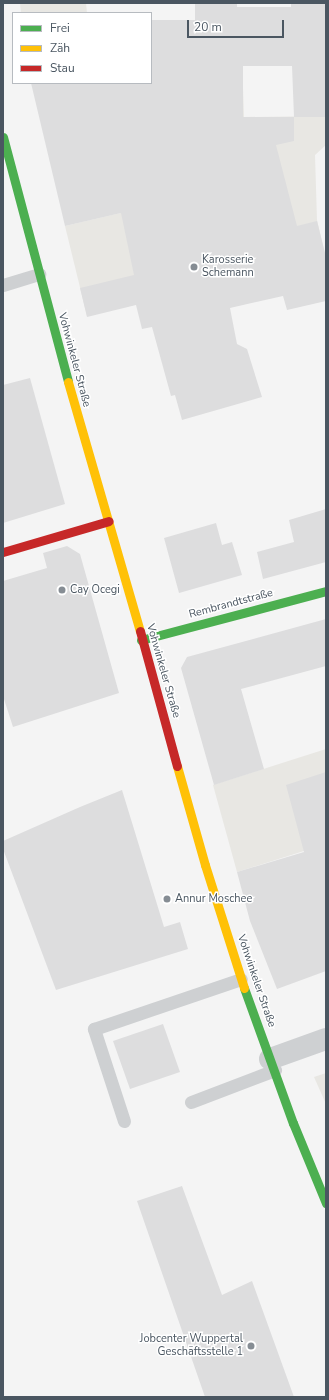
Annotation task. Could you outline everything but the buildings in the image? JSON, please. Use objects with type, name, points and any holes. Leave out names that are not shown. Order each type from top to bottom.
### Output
[{"type":"main road","name":"Vohwinkeler Straße","points":[[3,137],[86,448],[109,521],[205,865],[241,979],[293,1123],[326,1203]]},
{"type":"main road","points":[[3,552],[109,521]]},
{"type":"main road","name":"Rembrandtstraße","points":[[141,640],[326,591]]},
{"type":"street","points":[[272,1065],[326,1039]]},
{"type":"lane","points":[[3,285],[39,274]]},
{"type":"lane","points":[[124,1121],[94,1029],[241,979]]},
{"type":"lane","points":[[191,1102],[272,1065]]},
{"type":"shaded area","points":[[20,3],[86,3],[87,12],[21,12]]},
{"type":"shaded area","points":[[242,58],[244,117],[326,116],[326,145],[315,155],[317,220],[326,259],[87,316],[65,226],[159,204]]},
{"type":"shaded area","points":[[326,749],[326,844],[237,872],[213,785]]},
{"type":"shaded area","points":[[326,1073],[326,1104],[314,1077]]},
{"type":"traffic: fast","points":[[3,137],[68,382]]},
{"type":"traffic: fast","points":[[141,640],[326,591]]},
{"type":"traffic: fast","points":[[244,988],[293,1123],[326,1203]]},
{"type":"traffic: slow","points":[[68,382],[140,631]]},
{"type":"traffic: slow","points":[[177,766],[205,865],[244,988]]},
{"type":"traffic: jam","points":[[3,552],[109,521]]},
{"type":"traffic: jam","points":[[140,631],[177,766]]},
{"type":"place","name":"Karosserie Schemann","points":[[194,267]]},
{"type":"place","name":"Cay Ocegi","points":[[62,590]]},
{"type":"place","name":"Annur Moschee","points":[[167,899]]},
{"type":"place","name":"Jobcenter Wuppertal Geschäftsstelle 1","points":[[251,1346]]}]
